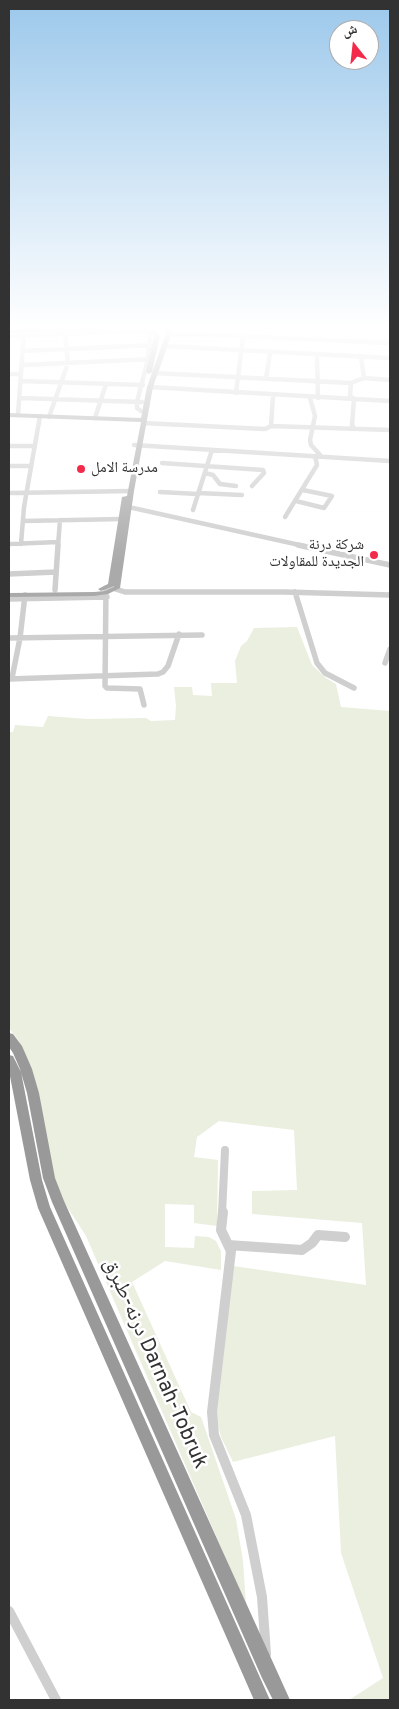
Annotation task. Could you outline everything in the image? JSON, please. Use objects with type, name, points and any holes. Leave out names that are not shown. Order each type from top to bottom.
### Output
[{"type":"highway","name":"درنه-طبرق Darnah-Tobruk","points":[[9,1038],[18,1050],[26,1069],[49,1178],[58,1202],[282,1700]]},
{"type":"highway","name":"درنه-طبرق Darnah-Tobruk","points":[[9,1060],[15,1072],[36,1180],[44,1208],[262,1700]]},
{"type":"main road","points":[[140,405],[143,421]]},
{"type":"main road","points":[[9,595],[25,597],[108,591],[119,584],[128,492],[136,445],[143,421],[144,405]]},
{"type":"main road","points":[[9,417],[18,415],[40,418],[49,416],[143,421]]},
{"type":"main road","points":[[9,417],[143,421]]},
{"type":"main road","points":[[108,591],[111,585],[122,519],[127,506]]},
{"type":"main road","points":[[9,590],[108,591]]},
{"type":"street","points":[[18,415],[19,405]]},
{"type":"street","points":[[49,416],[52,405]]},
{"type":"street","points":[[96,418],[100,405]]},
{"type":"street","points":[[271,426],[273,405]]},
{"type":"street","points":[[285,517],[296,502],[317,465],[318,456],[310,443],[315,416],[312,405]]},
{"type":"street","points":[[354,405],[352,425],[354,428]]},
{"type":"street","points":[[21,544],[34,446],[40,418]]},
{"type":"street","points":[[143,421],[265,429],[271,426],[390,430]]},
{"type":"street","points":[[136,445],[390,461]]},
{"type":"street","points":[[9,446],[34,446]]},
{"type":"street","points":[[193,510],[212,450]]},
{"type":"street","points":[[162,463],[263,470],[264,473],[252,486]]},
{"type":"street","points":[[9,466],[31,466]]},
{"type":"street","points":[[205,472],[213,475],[220,484],[236,486]]},
{"type":"street","points":[[296,502],[324,508],[332,496],[303,490]]},
{"type":"street","points":[[9,493],[128,492]]},
{"type":"street","points":[[160,492],[242,495]]},
{"type":"street","points":[[127,506],[390,565]]},
{"type":"street","points":[[23,521],[122,519]]},
{"type":"street","points":[[55,590],[60,520]]},
{"type":"street","points":[[9,544],[58,542]]},
{"type":"street","points":[[9,574],[56,572]]},
{"type":"street","points":[[144,704],[140,689],[107,688],[104,676],[108,591],[175,593],[295,592],[390,595]]},
{"type":"street","points":[[295,592],[317,664],[325,673],[354,688]]},
{"type":"street","points":[[9,600],[25,597],[20,638],[11,678],[158,674],[163,672],[168,666],[180,634]]},
{"type":"street","points":[[9,638],[202,635]]},
{"type":"street","points":[[385,663],[387,653],[390,650]]},
{"type":"street","points":[[225,1150],[225,1186],[221,1230],[231,1251],[213,1397],[212,1421],[214,1435],[222,1458],[246,1515],[262,1598],[268,1672]]},
{"type":"street","points":[[228,1245],[302,1250],[312,1243],[318,1235],[345,1237]]},
{"type":"street","points":[[9,1612],[56,1700]]},
{"type":"shaded area","points":[[297,627],[312,665],[326,678],[336,684],[341,707],[390,711],[390,1700],[349,1700],[383,1678],[341,1553],[335,1436],[233,1462],[221,1437],[216,1417],[233,1266],[366,1285],[362,1223],[252,1214],[252,1191],[297,1190],[294,1130],[219,1121],[197,1137],[194,1157],[218,1160],[217,1226],[194,1223],[194,1205],[165,1204],[165,1247],[194,1248],[195,1236],[209,1237],[216,1241],[221,1251],[221,1270],[165,1261],[132,1282],[191,1412],[201,1417],[236,1519],[243,1561],[246,1605],[86,1236],[62,1199],[48,1160],[29,1064],[18,1040],[9,1028],[9,732],[13,732],[15,725],[43,727],[48,716],[87,719],[146,718],[151,721],[175,720],[174,687],[192,687],[193,695],[212,696],[211,683],[237,683],[235,661],[241,646],[247,641],[254,628]]},
{"type":"place","name":"مدرسة الامل","points":[[81,469]]},
{"type":"place","name":"شركة درنة الجديدة للمقاولات","points":[[374,555]]}]
